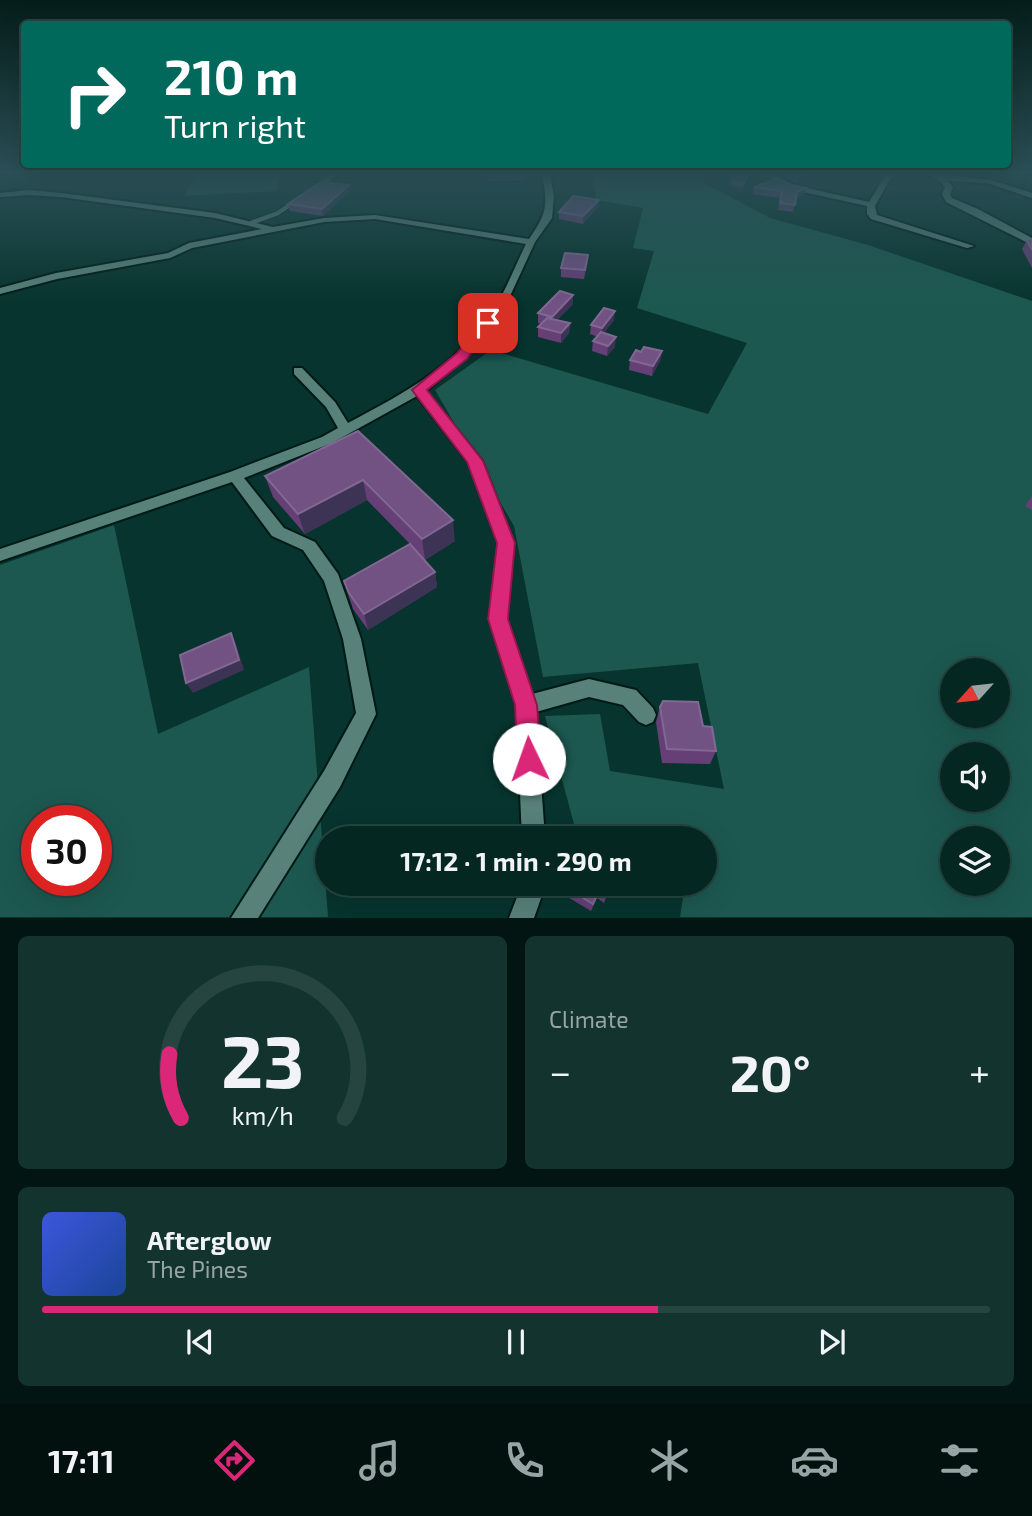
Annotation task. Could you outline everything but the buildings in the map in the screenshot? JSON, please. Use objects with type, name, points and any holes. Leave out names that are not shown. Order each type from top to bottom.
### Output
[{"type":"street","points":[[209,217],[251,223],[271,230]]},
{"type":"street","points":[[0,291],[56,276],[160,257],[188,246],[324,220],[375,217],[531,242]]},
{"type":"street","points":[[0,555],[235,476],[346,430],[419,390],[462,356],[500,307],[531,242],[548,217]]},
{"type":"street","points":[[874,217],[970,246]]},
{"type":"street","points":[[986,217],[1032,242]]},
{"type":"street","points":[[298,371],[331,405],[346,430]]},
{"type":"street","points":[[419,390],[475,461],[506,543],[498,619],[526,705],[532,826]]},
{"type":"street","points":[[235,476],[278,532],[309,547],[332,579],[352,639],[366,714],[332,779],[243,918]]},
{"type":"street","points":[[526,705],[589,688],[629,697],[646,715]]},
{"type":"street","points":[[521,918],[529,896]]},
{"type":"lane","points":[[251,223],[268,217]]},
{"type":"shaded area","points":[[641,217],[768,217],[868,245],[1032,301],[1032,917],[680,917],[683,896],[717,896],[717,826],[574,824],[545,716],[600,714],[610,771],[724,789],[698,663],[543,677],[514,526],[435,390],[491,350],[708,414],[747,343],[637,308],[654,251],[633,248]]},
{"type":"shaded area","points":[[114,525],[158,734],[309,667],[321,826],[315,826],[315,896],[326,896],[328,917],[0,917],[0,565]]},
{"type":"route","points":[[488,323],[462,356],[419,390],[475,461],[506,543],[498,619],[526,705],[529,759]]}]
